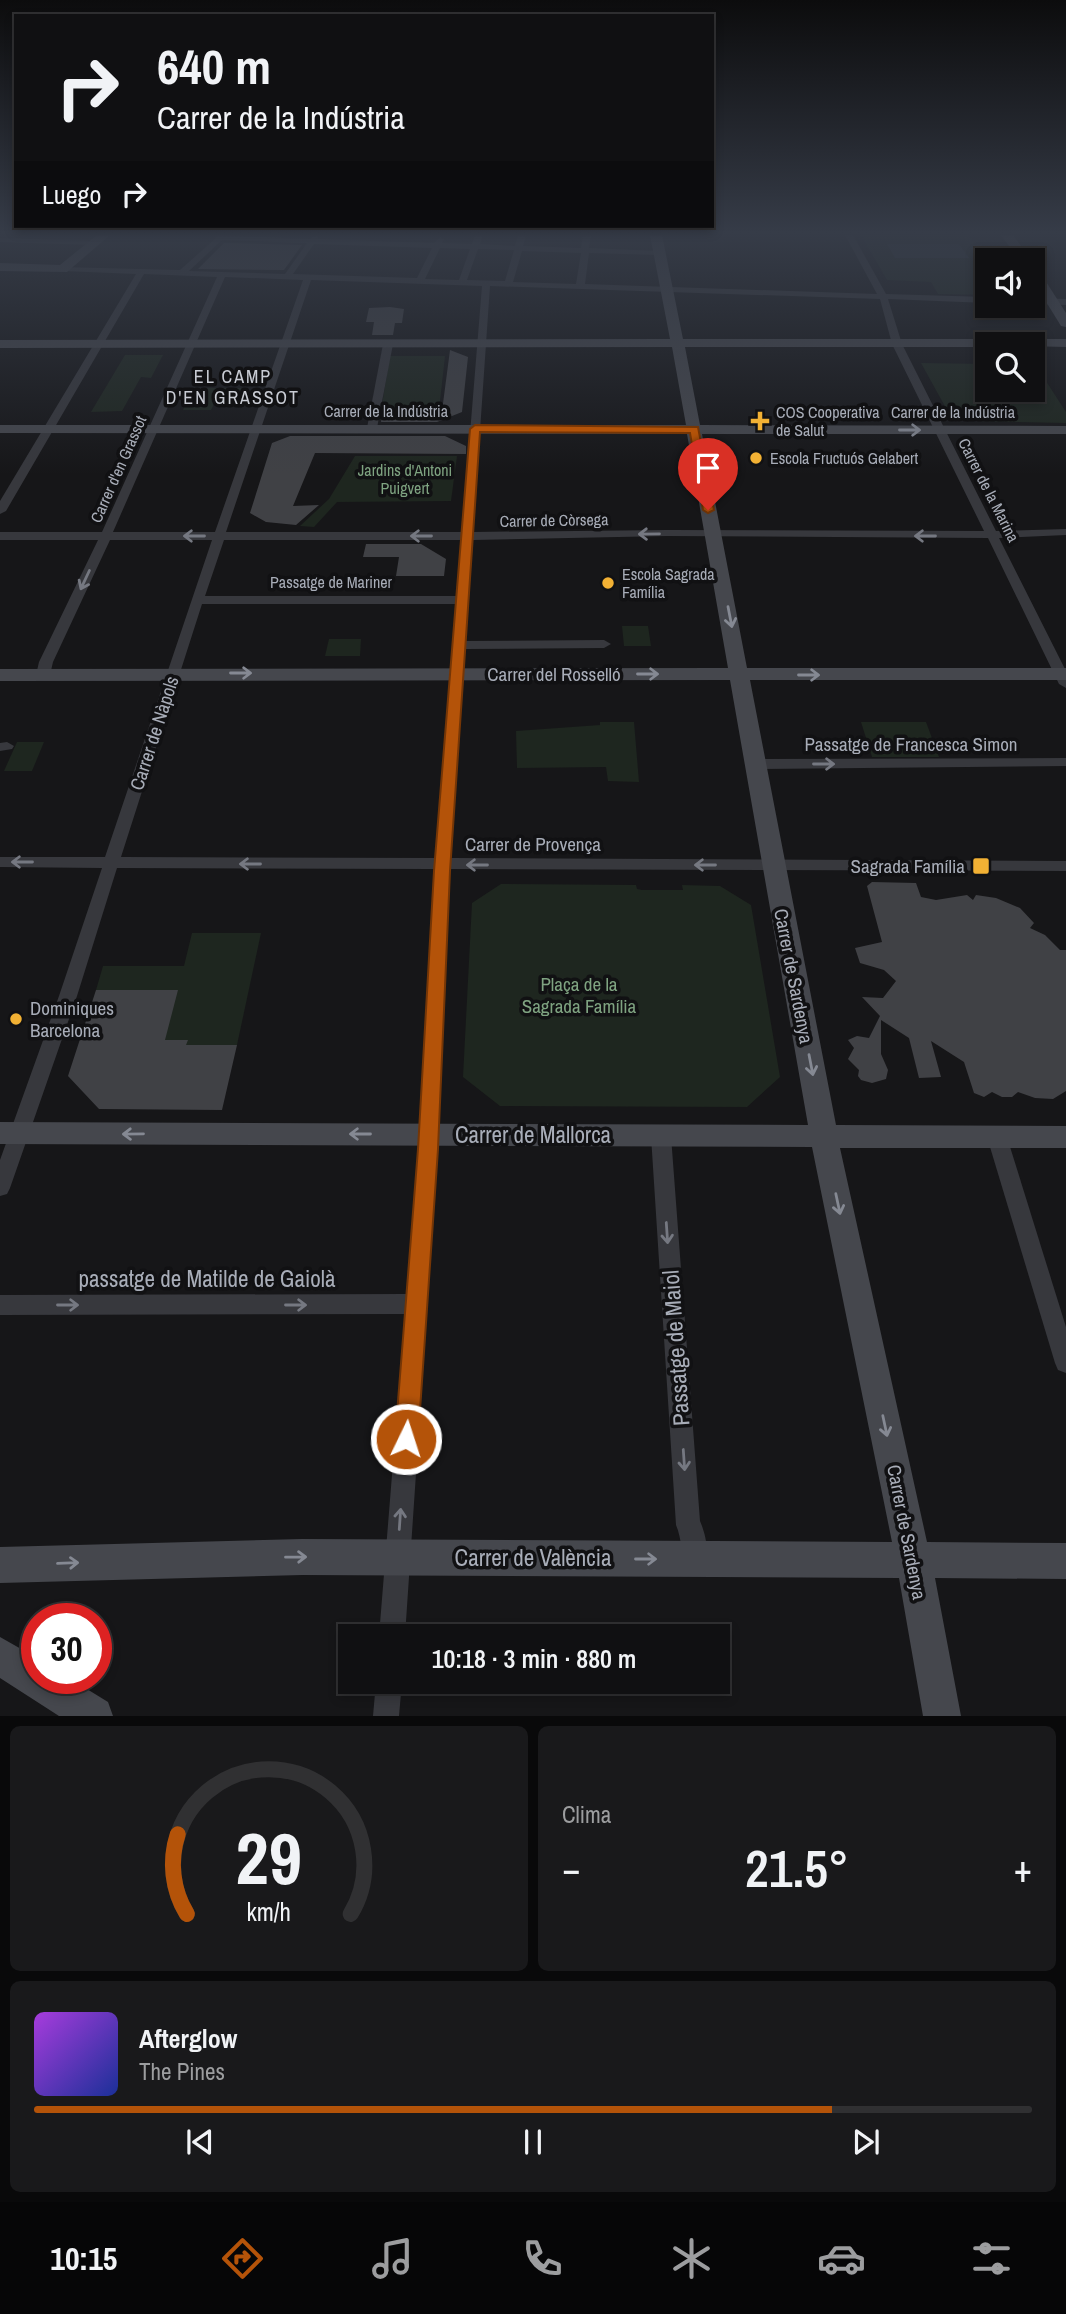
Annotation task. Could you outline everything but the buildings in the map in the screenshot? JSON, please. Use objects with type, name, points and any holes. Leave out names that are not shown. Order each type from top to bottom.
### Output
[{"type":"main road","name":"Carrer de Sardenya","points":[[672,315],[741,675],[773,865],[824,1137],[913,1560],[942,1716]]},
{"type":"main road","points":[[0,344],[1066,343]]},
{"type":"main road","name":"Carrer de la Indústria","points":[[0,429],[1066,430]]},
{"type":"main road","name":"Carrer del Rosselló","points":[[0,675],[457,673],[1064,677]]},
{"type":"main road","name":"Carrer de Mallorca","points":[[10,1133],[1066,1137]]},
{"type":"main road","name":"Carrer de València","points":[[0,1564],[397,1557],[1066,1561]]},
{"type":"main road","points":[[0,1656],[94,1716]]},
{"type":"street","points":[[0,511],[117,315]]},
{"type":"street","name":"Carrer d'en Grassot","points":[[43,675],[46,662],[106,536],[203,315]]},
{"type":"street","name":"Carrer de Nàpols","points":[[0,1188],[10,1133],[112,863],[172,674],[295,315]]},
{"type":"street","points":[[393,1624],[428,1134],[442,865],[483,315]]},
{"type":"street","name":"Carrer de la Marina","points":[[889,315],[897,344],[938,429],[1064,677]]},
{"type":"street","points":[[372,428],[388,344]]},
{"type":"street","name":"Carrer de Còrsega","points":[[0,536],[941,536],[1066,532]]},
{"type":"street","name":"Passatge de Mariner","points":[[198,600],[463,600]]},
{"type":"street","points":[[459,645],[604,644]]},
{"type":"street","name":"Passatge de Francesca Simon","points":[[756,764],[1066,762]]},
{"type":"street","name":"Carrer de Provença","points":[[0,862],[1066,866]]},
{"type":"street","name":"Passatge de Maiol","points":[[661,1136],[688,1525],[692,1531],[695,1559]]},
{"type":"street","points":[[997,1137],[1066,1363]]},
{"type":"street","name":"passatge de Matilde de Gaiolà","points":[[0,1305],[415,1304]]},
{"type":"street","points":[[386,1716],[388,1694]]},
{"type":"green space","points":[[125,355],[163,355],[151,378],[141,377],[122,411],[91,412]]},
{"type":"green space","points":[[390,356],[445,356],[439,410],[381,411]]},
{"type":"green space","points":[[921,363],[975,364],[975,402],[1045,402],[1045,380],[1066,412],[1066,423],[977,421],[947,410]]},
{"type":"green space","points":[[192,388],[245,388],[241,400],[216,400],[211,410],[183,410]]},
{"type":"green space","name":"Jardins d'Antoni Puigvert","points":[[355,456],[457,456],[451,501],[337,502],[314,527],[300,526],[329,499]]},
{"type":"green space","points":[[622,626],[648,626],[651,646],[624,646]]},
{"type":"green space","points":[[329,639],[361,639],[360,656],[325,656]]},
{"type":"green space","points":[[600,722],[634,722],[639,782],[608,781],[606,767],[517,768],[516,731],[600,725]]},
{"type":"green space","points":[[861,722],[926,722],[939,757],[872,757]]},
{"type":"green space","points":[[17,742],[44,742],[32,771],[4,771]]},
{"type":"green space","name":"Plaça de la Sagrada Família","points":[[501,884],[636,885],[637,889],[642,890],[683,890],[682,885],[720,886],[751,905],[780,1077],[747,1107],[500,1106],[463,1077],[472,903]]},
{"type":"green space","points":[[192,933],[261,933],[237,1045],[156,1045],[169,991],[96,990],[103,966],[184,966]]},
{"type":"place","name":"COS Cooperativa de Salut","points":[[760,421]]},
{"type":"place","name":"Escola Fructuós Gelabert","points":[[756,458]]},
{"type":"place","name":"Escola Sagrada Família","points":[[608,583]]},
{"type":"place","name":"Sagrada Família","points":[[981,866]]},
{"type":"place","name":"Dominiques Barcelona","points":[[16,1019]]},
{"type":"district","name":"EL CAMP D'EN GRASSOT","points":[[233,387]]},
{"type":"route","points":[[406,1439],[428,1149],[442,871],[475,429],[694,430],[708,510]]}]
